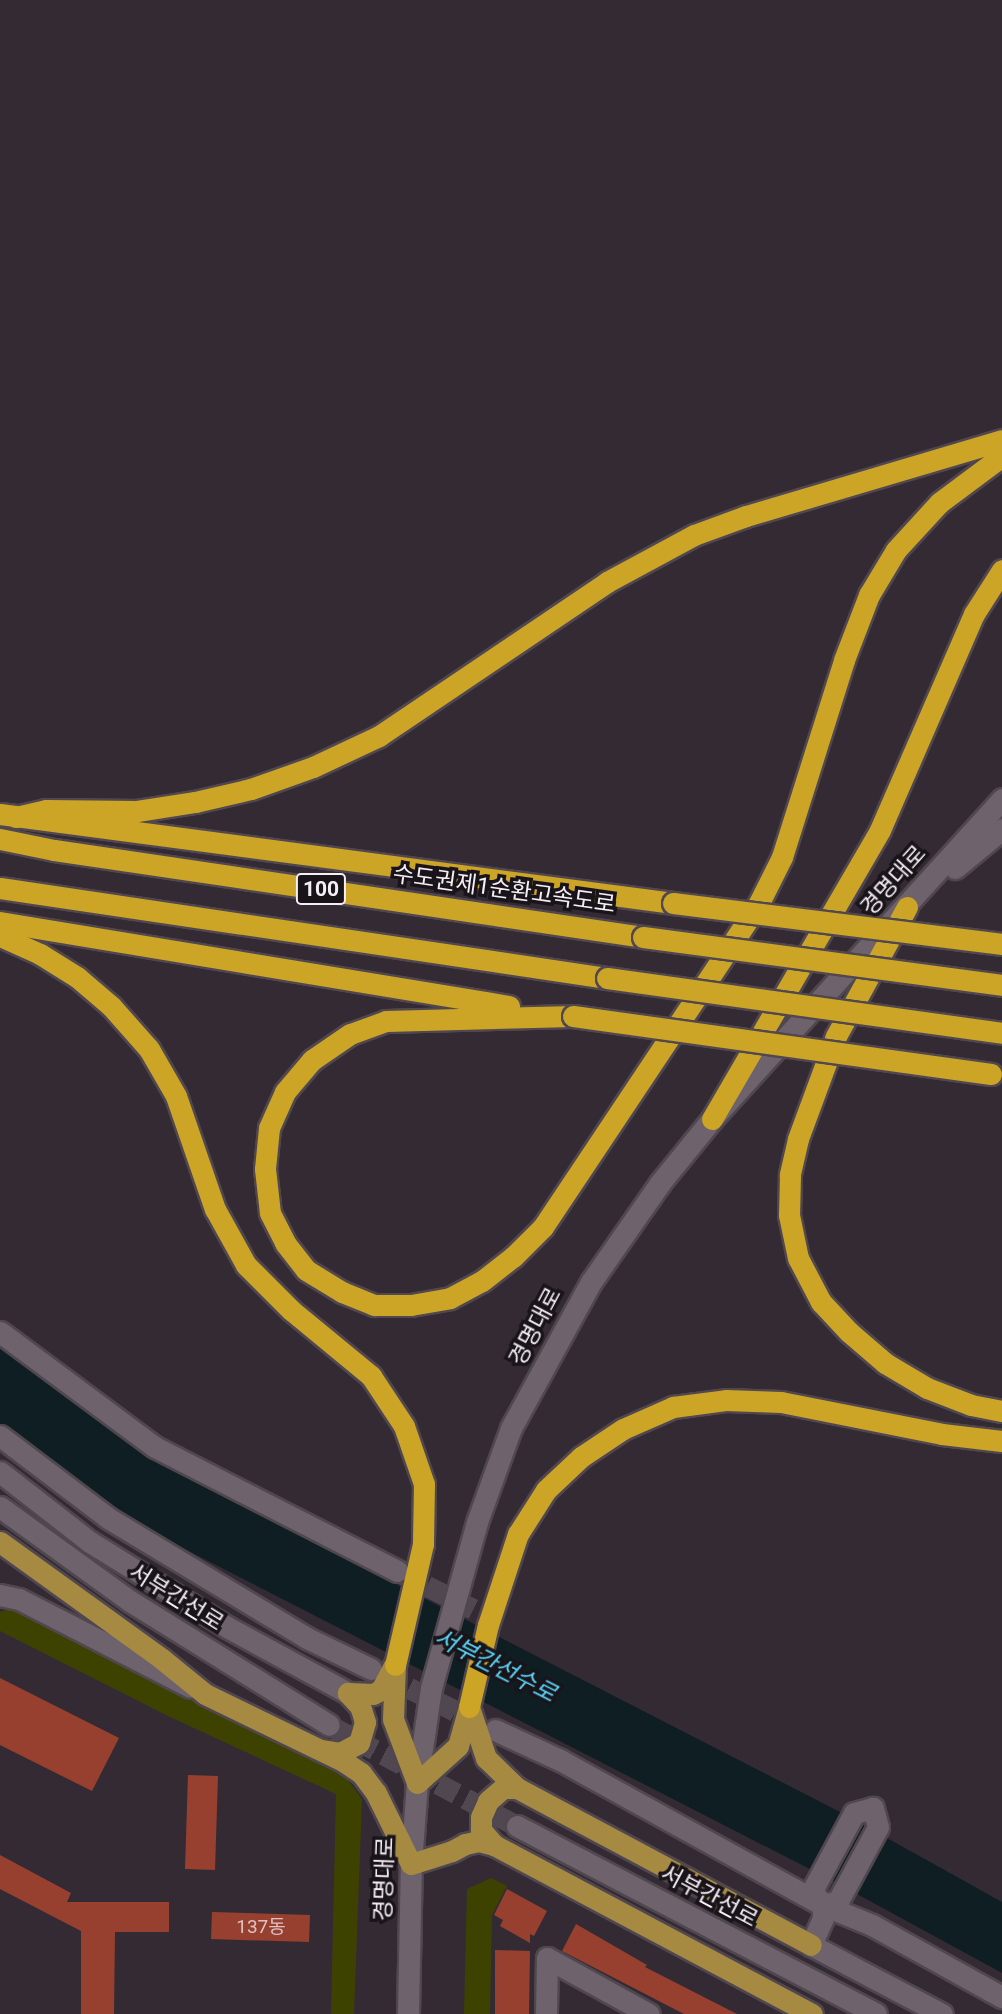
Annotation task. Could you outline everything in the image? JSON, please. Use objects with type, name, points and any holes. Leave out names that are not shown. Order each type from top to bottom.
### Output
[{"type":"highway","points":[[8,815],[47,810],[137,811],[195,802],[251,789],[313,767],[379,736],[607,582],[694,535],[746,516],[1002,440]]},
{"type":"highway","points":[[573,1016],[386,1021],[350,1034],[312,1060],[285,1092],[269,1128],[265,1170],[270,1213],[285,1243],[306,1270],[342,1292],[374,1305],[411,1305],[450,1298],[503,1265],[543,1227],[643,1082],[764,893],[782,857],[844,660],[869,595],[896,550],[939,503],[1002,456]]},
{"type":"highway","points":[[712,1118],[880,830],[974,614],[1002,570]]},
{"type":"highway","points":[[8,815],[1002,944]]},
{"type":"highway","name":"수도권제1순환고속도로","points":[[0,839],[54,850],[643,937],[1002,985]]},
{"type":"highway","name":"100","points":[[0,888],[607,978],[1002,1033]]},
{"type":"highway","points":[[907,907],[836,1035],[798,1139],[790,1175],[789,1215],[798,1258],[821,1301],[849,1332],[885,1363],[927,1388],[971,1405],[1002,1411]]},
{"type":"highway","points":[[0,922],[573,1016],[999,1075]]},
{"type":"highway","points":[[0,936],[40,954],[77,976],[111,1006],[149,1049],[176,1096],[215,1209],[246,1265],[291,1310],[372,1376],[404,1426],[424,1483],[423,1544],[396,1665]]},
{"type":"highway","points":[[469,1707],[488,1625],[518,1534],[546,1490],[581,1457],[623,1429],[673,1407],[726,1400],[781,1402],[942,1434],[1002,1441]]},
{"type":"main road","points":[[0,1542],[205,1694],[343,1761],[360,1773],[376,1793],[411,1864],[479,1841],[494,1846],[584,1890],[812,2014]]},
{"type":"main road","points":[[348,1693],[373,1694],[381,1690],[396,1665]]},
{"type":"main road","points":[[396,1665],[393,1718],[417,1783],[458,1746],[469,1707]]},
{"type":"main road","points":[[314,1748],[340,1753],[359,1743],[365,1722],[360,1706],[348,1693]]},
{"type":"main road","points":[[469,1707],[486,1758],[493,1769],[517,1788],[811,1945]]},
{"type":"main road","points":[[494,1846],[481,1830],[481,1816],[488,1801],[502,1788],[517,1788]]},
{"type":"street","name":"경명대로","points":[[408,2014],[411,1864],[417,1783],[430,1688],[477,1521],[511,1428],[591,1282],[660,1183],[712,1118],[907,907],[1002,799]]},
{"type":"street","points":[[907,907],[1002,829]]},
{"type":"street","points":[[0,1332],[155,1447],[397,1571]]},
{"type":"street","points":[[0,1436],[108,1518],[307,1638],[371,1669]]},
{"type":"street","points":[[0,1472],[90,1542],[227,1627],[348,1693]]},
{"type":"street","name":"서부간선로","points":[[0,1507],[130,1601],[329,1725]]},
{"type":"street","points":[[0,1595],[19,1599],[205,1694]]},
{"type":"street","points":[[495,1730],[560,1760],[1002,1997]]},
{"type":"street","points":[[830,1903],[812,1891],[854,1814],[873,1808],[878,1826],[830,1903],[811,1945],[942,2014]]},
{"type":"street","name":"서부간선로","points":[[517,1826],[876,2014]]},
{"type":"street","points":[[546,2014],[547,1958],[649,2014]]},
{"type":"shaded area","points":[[14,1607],[308,1756],[347,1779],[362,1799],[354,2014],[331,2014],[336,1794],[168,1716],[0,1631],[0,1612]]},
{"type":"shaded area","points":[[491,1878],[507,1886],[492,1915],[490,2014],[464,2014],[467,1889]]},
{"type":"water","name":"서부간선수로","points":[[0,1346],[140,1448],[184,1475],[842,1813],[1002,1902],[1002,1973],[835,1882],[177,1545],[111,1508],[0,1426]]},
{"type":"building","points":[[0,1678],[119,1738],[92,1791],[0,1745]]},
{"type":"building","points":[[188,1775],[218,1776],[215,1870],[185,1869]]},
{"type":"building","points":[[0,1855],[71,1893],[67,1902],[169,1902],[169,1932],[115,1932],[114,2014],[81,2014],[81,1931],[0,1889]]},
{"type":"building","points":[[507,1889],[547,1911],[534,1936],[530,1934],[530,1943],[500,1926],[503,1920],[494,1915]]},
{"type":"building","points":[[212,1912],[310,1915],[309,1942],[211,1939]]},
{"type":"building","points":[[576,1924],[647,1965],[645,1967],[737,2014],[684,2014],[562,1951]]},
{"type":"building","points":[[495,1950],[530,1951],[529,2014],[495,2014]]},
{"type":"tunnel","points":[[399,1572],[510,1627]]},
{"type":"tunnel","points":[[381,1674],[480,1723]]},
{"type":"tunnel","points":[[329,1725],[517,1826]]}]
